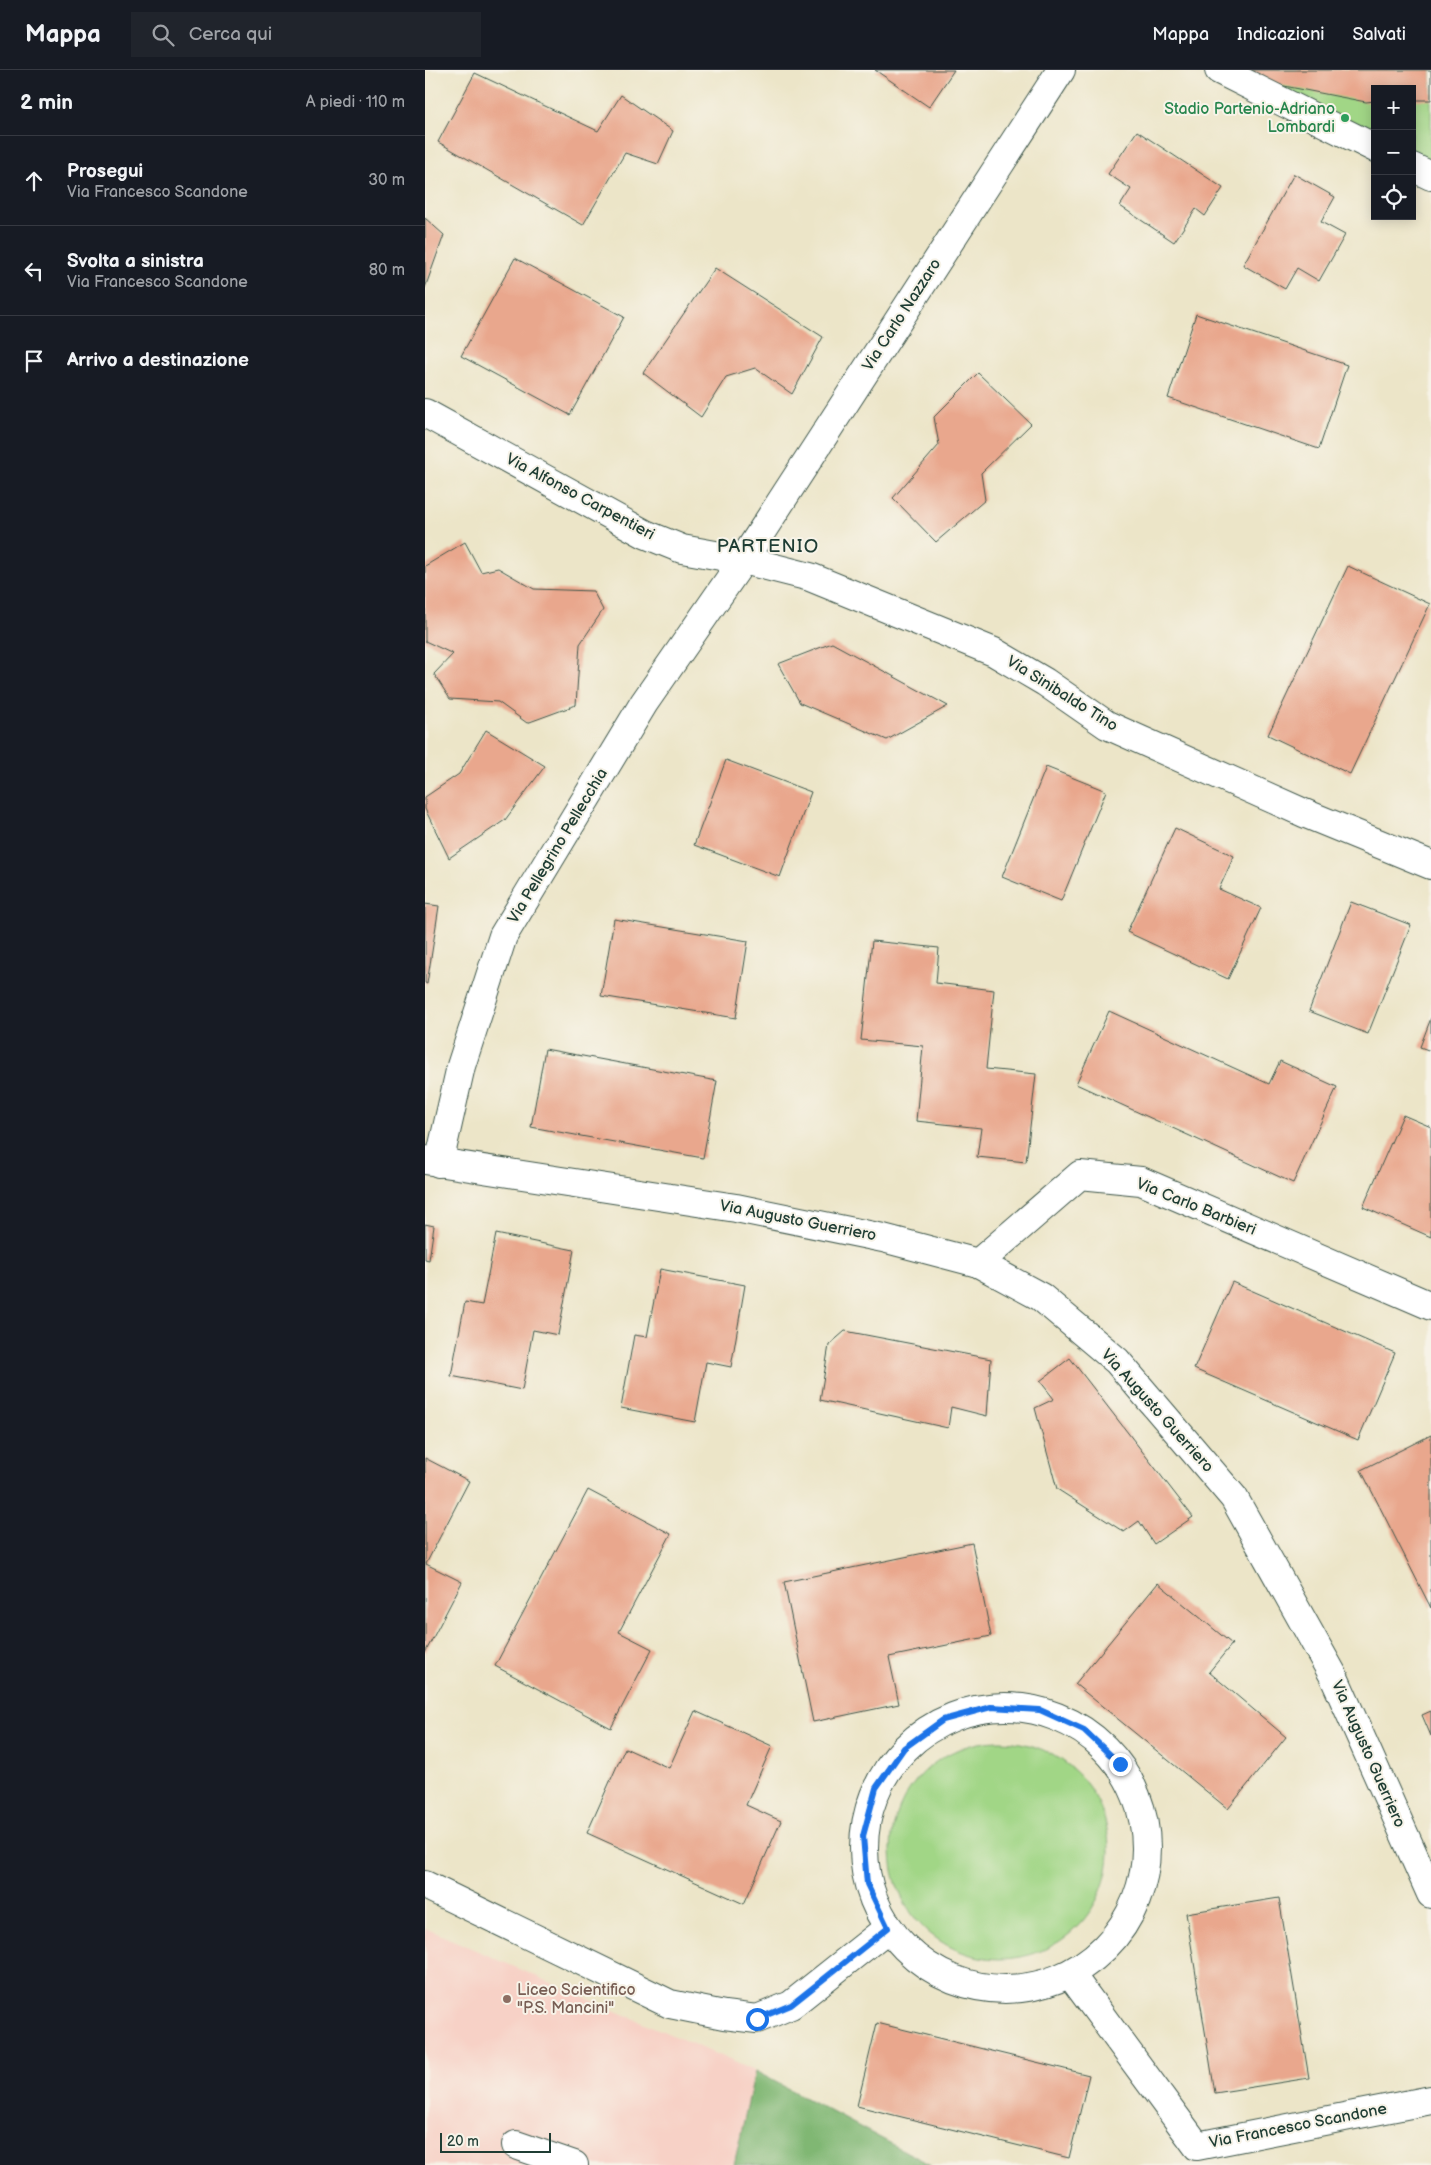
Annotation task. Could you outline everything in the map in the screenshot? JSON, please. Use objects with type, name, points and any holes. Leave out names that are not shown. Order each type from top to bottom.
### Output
[{"type":"street","name":"Via Carlo Nazzaro","points":[[743,560],[1061,70]]},
{"type":"street","points":[[1219,70],[1371,146]]},
{"type":"street","points":[[1416,169],[1431,176]]},
{"type":"street","name":"Via Alfonso Carpentieri","points":[[425,413],[645,534],[682,549],[743,560]]},
{"type":"street","name":"Via Sinibaldo Tino","points":[[743,560],[810,577],[993,652],[1045,682],[1107,725],[1304,813],[1431,865]]},
{"type":"street","name":"Via Pellegrino Pellecchia","points":[[432,1161],[503,936],[644,703],[743,560]]},
{"type":"street","name":"Via Augusto Guerriero","points":[[432,1161],[736,1208],[883,1238],[978,1263],[1041,1297],[1117,1361],[1234,1498],[1333,1675],[1431,1894]]},
{"type":"street","name":"Via Carlo Barbieri","points":[[978,1263],[1080,1175],[1141,1181],[1431,1306]]},
{"type":"street","points":[[991,1707],[1040,1710],[1084,1730],[1120,1764],[1141,1808],[1147,1856],[1136,1904],[1110,1945],[1071,1975],[1032,1988],[991,1990],[951,1980],[916,1958],[888,1928],[867,1884],[863,1836],[876,1788],[887,1772],[904,1748],[943,1720],[991,1707]]},
{"type":"street","points":[[425,1885],[670,2004],[724,2015],[757,2019],[791,2005],[888,1928]]},
{"type":"street","name":"Via Francesco Scandone","points":[[1071,1975],[1201,2155],[1431,2100]]},
{"type":"street","points":[[516,2145],[574,2165]]},
{"type":"shaded area","name":"Liceo Scientifico \"P.S. Mancini\"","points":[[425,1928],[755,2071],[734,2165],[425,2165]]},
{"type":"green space","name":"Stadio Partenio-Adriano Lombardi","points":[[1220,70],[1431,70],[1431,176],[1416,169],[1416,85],[1371,85],[1371,146]]},
{"type":"green space","points":[[1000,1741],[1021,1743],[1042,1750],[1051,1754],[1077,1773],[1096,1799],[1100,1808],[1107,1829],[1109,1850],[1107,1871],[1100,1892],[1096,1901],[1077,1927],[1051,1946],[1042,1950],[1021,1957],[1000,1959],[979,1957],[958,1950],[949,1946],[923,1927],[904,1901],[900,1892],[893,1871],[891,1850],[893,1829],[900,1808],[904,1799],[923,1773],[949,1754],[958,1750],[979,1743]]},
{"type":"green space","points":[[755,2071],[931,2165],[734,2165]]},
{"type":"building","points":[[875,70],[954,70],[929,107]]},
{"type":"building","points":[[1235,70],[1431,70],[1431,100],[1416,100],[1416,85],[1371,85],[1371,101],[1366,102],[1274,84]]},
{"type":"building","points":[[475,73],[598,131],[621,95],[673,131],[658,164],[625,153],[583,225],[438,142]]},
{"type":"building","points":[[1137,131],[1223,188],[1205,216],[1196,209],[1174,242],[1120,206],[1131,189],[1108,174]]},
{"type":"building","points":[[1294,174],[1335,197],[1321,222],[1345,235],[1319,281],[1297,268],[1285,289],[1243,265]]},
{"type":"building","points":[[425,218],[444,235],[425,288]]},
{"type":"building","points":[[515,258],[624,317],[570,415],[461,356]]},
{"type":"building","points":[[715,268],[823,337],[792,394],[755,368],[726,377],[701,417],[643,373]]},
{"type":"building","points":[[1196,314],[1347,365],[1319,449],[1168,398]]},
{"type":"building","points":[[978,373],[1031,424],[981,473],[985,500],[936,542],[893,498],[939,445],[934,417]]},
{"type":"building","points":[[465,542],[481,572],[498,568],[534,589],[593,591],[603,610],[580,644],[576,705],[527,723],[498,702],[450,699],[434,674],[453,654],[425,641],[425,566]]},
{"type":"building","points":[[1348,566],[1430,604],[1350,774],[1268,735]]},
{"type":"building","points":[[832,643],[948,706],[887,740],[800,703],[778,664]]},
{"type":"building","points":[[486,730],[545,766],[505,820],[449,858],[425,809],[425,797],[459,774]]},
{"type":"building","points":[[726,760],[811,792],[780,877],[694,845]]},
{"type":"building","points":[[1046,767],[1106,791],[1061,901],[1002,877]]},
{"type":"building","points":[[1175,828],[1234,856],[1219,889],[1261,908],[1228,979],[1127,932]]},
{"type":"building","points":[[1351,902],[1411,925],[1368,1034],[1309,1011]]},
{"type":"building","points":[[425,904],[439,906],[427,984],[425,983]]},
{"type":"building","points":[[614,919],[748,941],[736,1018],[601,996]]},
{"type":"building","points":[[872,941],[939,948],[936,983],[994,990],[986,1069],[1036,1074],[1026,1162],[977,1157],[981,1128],[916,1121],[923,1046],[861,1040]]},
{"type":"building","points":[[1109,1011],[1269,1084],[1280,1061],[1337,1087],[1293,1183],[1076,1084]]},
{"type":"building","points":[[1431,1018],[1431,1051],[1420,1047]]},
{"type":"building","points":[[545,1049],[717,1081],[703,1158],[531,1127]]},
{"type":"building","points":[[1403,1115],[1431,1127],[1431,1237],[1363,1207]]},
{"type":"building","points":[[425,1224],[434,1226],[429,1260],[425,1259]]},
{"type":"building","points":[[496,1234],[574,1250],[558,1335],[533,1330],[522,1390],[451,1376],[465,1302],[482,1305]]},
{"type":"building","points":[[660,1269],[745,1285],[731,1367],[706,1362],[695,1422],[621,1408],[634,1335],[647,1337]]},
{"type":"building","points":[[1232,1282],[1395,1353],[1358,1440],[1194,1369]]},
{"type":"building","points":[[845,1331],[991,1359],[987,1416],[951,1407],[948,1428],[820,1400],[829,1345]]},
{"type":"building","points":[[1070,1358],[1193,1517],[1154,1544],[1139,1521],[1124,1532],[1057,1489],[1035,1408],[1054,1399],[1040,1381]]},
{"type":"building","points":[[1431,1435],[1431,1608],[1361,1470]]},
{"type":"building","points":[[425,1458],[469,1481],[426,1564],[462,1582],[425,1653]]},
{"type":"building","points":[[588,1490],[671,1534],[619,1632],[652,1649],[611,1728],[495,1666]]},
{"type":"building","points":[[972,1543],[991,1636],[889,1657],[899,1704],[813,1722],[784,1582]]},
{"type":"building","points":[[1158,1583],[1232,1644],[1209,1672],[1286,1737],[1228,1809],[1075,1684]]},
{"type":"building","points":[[695,1711],[772,1746],[746,1805],[781,1821],[744,1904],[587,1833],[625,1748],[669,1768]]},
{"type":"building","points":[[1431,1711],[1431,1736],[1422,1715]]},
{"type":"building","points":[[1279,1898],[1309,2078],[1215,2093],[1186,1913]]},
{"type":"building","points":[[877,2023],[1089,2075],[1069,2158],[857,2106]]},
{"type":"place","name":"Stadio Partenio-Adriano Lombardi","points":[[1345,118]]},
{"type":"place","name":"Liceo Scientifico \"P.S. Mancini\"","points":[[507,1999]]},
{"type":"district","name":"PARTENIO","points":[[768,546]]},
{"type":"route","points":[[757,2019],[791,2005],[888,1928],[867,1884],[863,1836],[876,1788],[904,1748],[943,1720],[991,1707],[1040,1710],[1084,1730],[1120,1764]]}]
